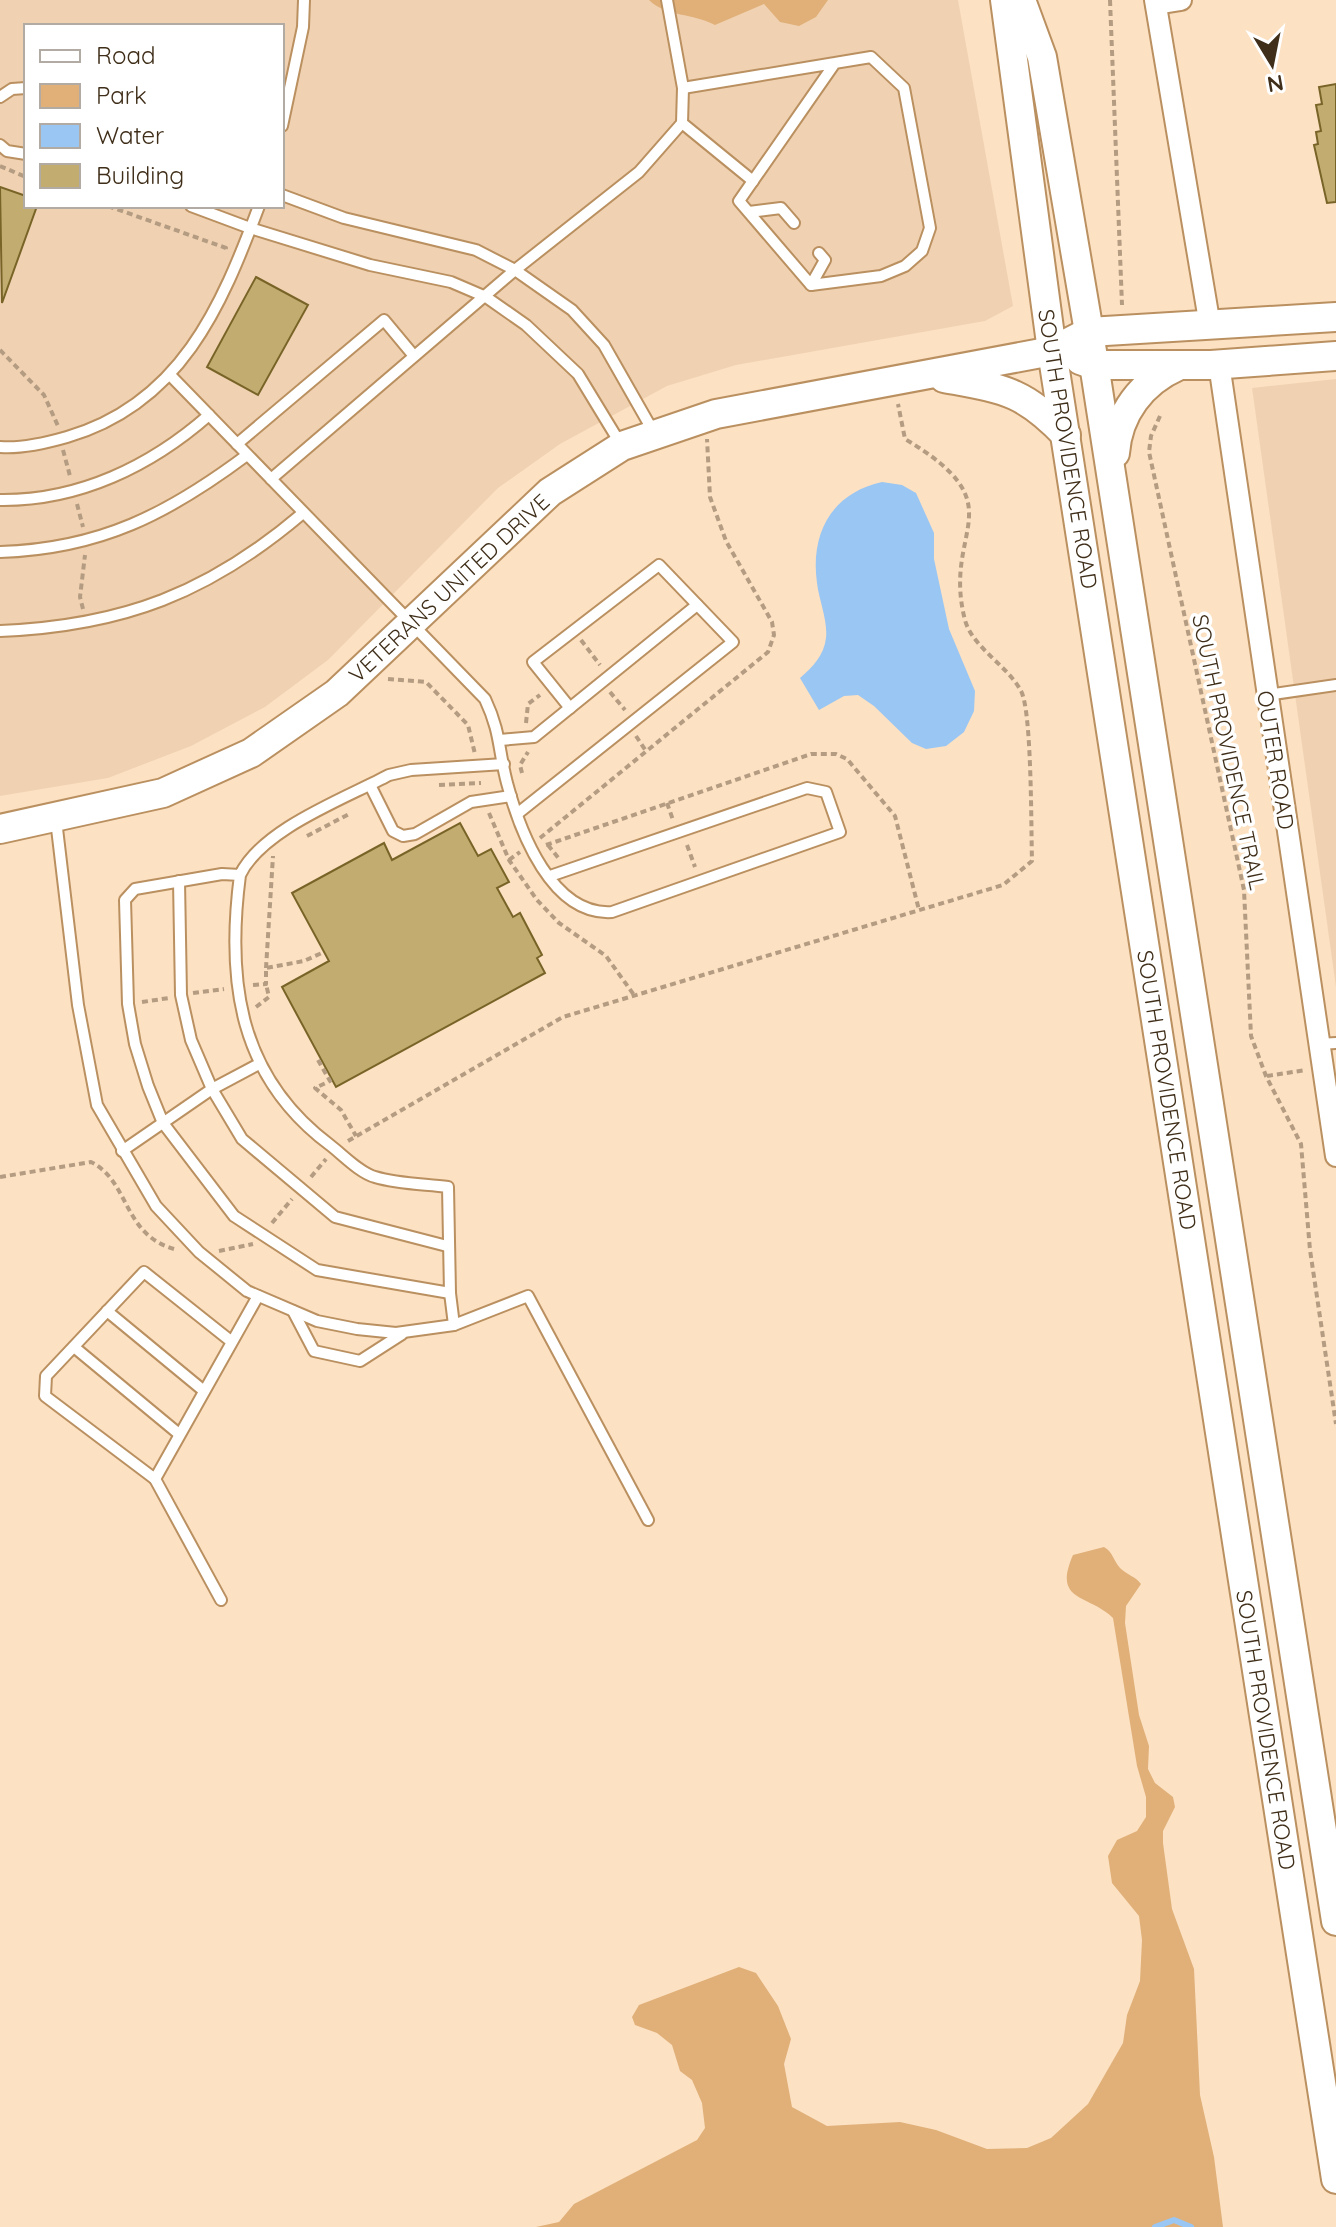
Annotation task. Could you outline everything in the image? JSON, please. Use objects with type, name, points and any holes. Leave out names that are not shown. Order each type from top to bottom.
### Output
[{"type":"main road","name":"SOUTH PROVIDENCE ROAD","points":[[1005,0],[1052,351],[1336,2179]]},
{"type":"main road","name":"SOUTH PROVIDENCE ROAD","points":[[1021,0],[1042,57],[1089,332],[1336,1921]]},
{"type":"main road","points":[[1052,351],[1089,332],[1336,317]]},
{"type":"main road","points":[[1052,351],[1094,365],[1219,364],[1336,356]]},
{"type":"main road","name":"VETERANS UNITED DRIVE","points":[[0,829],[163,793],[251,753],[337,693],[550,492],[622,446],[705,417],[1052,351]]},
{"type":"main road","points":[[1113,486],[1116,444],[1123,417],[1154,377],[1182,365]]},
{"type":"main road","points":[[926,375],[999,388],[1023,397],[1040,408],[1066,435]]},
{"type":"street","points":[[1181,0],[1155,2],[1210,326]]},
{"type":"street","name":"OUTER ROAD","points":[[1219,364],[1267,695],[1328,1044],[1323,1068],[1336,1156]]},
{"type":"lane","points":[[284,117],[301,40],[304,0]]},
{"type":"lane","points":[[271,479],[515,270],[639,172],[682,123],[683,88],[667,0]]},
{"type":"lane","points":[[683,88],[871,57],[904,88],[930,228],[922,251],[905,266],[881,276],[811,285]]},
{"type":"lane","points":[[811,285],[739,201],[835,63]]},
{"type":"lane","points":[[0,97],[12,89],[24,88]]},
{"type":"lane","points":[[682,123],[753,181]]},
{"type":"lane","points":[[0,145],[7,151],[24,154]]},
{"type":"lane","points":[[284,196],[344,218],[441,238],[476,250],[515,270],[572,310],[604,345],[654,433]]},
{"type":"lane","points":[[196,208],[370,265],[451,282],[486,297],[526,325],[578,374],[622,446]]},
{"type":"lane","points":[[0,447],[60,439],[92,429],[137,405],[171,376],[203,329],[258,208]]},
{"type":"lane","points":[[749,212],[781,208],[794,223]]},
{"type":"lane","points":[[811,285],[825,260],[819,253]]},
{"type":"lane","points":[[237,444],[384,320],[414,356]]},
{"type":"lane","points":[[171,376],[485,699],[498,726],[511,796],[530,845],[550,876],[569,899],[592,913],[612,912],[840,832],[826,792],[807,788],[550,876]]},
{"type":"lane","points":[[0,500],[43,497],[74,490],[140,466],[175,444],[209,415]]},
{"type":"lane","points":[[0,552],[42,551],[86,542],[134,526],[178,504],[247,455]]},
{"type":"lane","points":[[0,631],[87,623],[138,611],[235,564],[303,513]]},
{"type":"lane","points":[[517,814],[733,642],[659,565],[533,662],[570,708]]},
{"type":"lane","points":[[500,740],[534,737],[697,605]]},
{"type":"lane","points":[[1267,695],[1336,685]]},
{"type":"lane","points":[[454,1325],[447,1246],[448,1187],[372,1177],[302,1124],[259,1064],[243,1026],[233,946],[240,875],[247,859],[264,842],[370,785],[411,770],[504,764]]},
{"type":"lane","points":[[370,785],[393,831],[403,836],[415,834],[471,802],[511,796]]},
{"type":"lane","points":[[56,818],[86,1058],[97,1105],[156,1206],[199,1252],[258,1296],[317,1321],[357,1329],[406,1332],[454,1325],[528,1296],[648,1520]]},
{"type":"lane","points":[[240,875],[135,889],[125,900],[124,962],[135,1044],[163,1123],[234,1216],[317,1270],[450,1293]]},
{"type":"lane","points":[[179,881],[181,995],[191,1040],[212,1089],[242,1139],[335,1217],[447,1246]]},
{"type":"lane","points":[[122,1151],[212,1089],[259,1064]]},
{"type":"lane","points":[[221,1600],[155,1479],[45,1396],[46,1376],[144,1272],[232,1342]]},
{"type":"lane","points":[[155,1479],[258,1296]]},
{"type":"lane","points":[[107,1311],[204,1391]]},
{"type":"lane","points":[[293,1311],[314,1351],[360,1361],[406,1332]]},
{"type":"lane","points":[[74,1347],[179,1434]]},
{"type":"path","points":[[1110,0],[1122,305]]},
{"type":"path","points":[[0,166],[24,176]]},
{"type":"path","points":[[114,208],[226,248],[221,260]]},
{"type":"path","points":[[0,350],[50,402],[58,425],[86,542],[80,597],[87,623]]},
{"type":"path","points":[[0,1177],[91,1162],[107,1176],[135,1225],[165,1247],[199,1252],[249,1246],[264,1234],[336,1149],[563,1017],[1003,885],[1032,861],[1025,706],[1021,691],[966,624],[957,577],[967,549],[970,505],[965,488],[951,472],[934,456],[905,439],[894,381]]},
{"type":"path","name":"SOUTH PROVIDENCE TRAIL","points":[[1160,416],[1151,436],[1149,452],[1244,890],[1251,1036],[1266,1076],[1301,1144],[1310,1250],[1336,1424]]},
{"type":"path","points":[[530,845],[768,652],[774,635],[772,622],[726,541],[710,497],[705,417]]},
{"type":"path","points":[[48,427],[70,422]]},
{"type":"path","points":[[543,835],[530,804],[520,765],[528,752],[528,704],[552,687]]},
{"type":"path","points":[[436,785],[481,783]]},
{"type":"path","points":[[297,841],[377,799]]},
{"type":"path","points":[[266,968],[273,854]]},
{"type":"path","points":[[258,1020],[255,1009],[269,997],[266,984]]},
{"type":"path","points":[[318,1060],[330,1081],[315,1088],[341,1110],[356,1136]]},
{"type":"path","points":[[1266,1076],[1323,1068]]},
{"type":"shaded area","points":[[0,0],[958,0],[1013,306],[985,321],[736,365],[667,386],[560,444],[498,488],[328,660],[265,707],[191,746],[108,778],[0,796]]},
{"type":"shaded area","points":[[1336,379],[1336,987],[1252,388]]},
{"type":"green space","points":[[649,0],[828,0],[816,17],[799,26],[780,22],[764,4],[715,25],[663,9]]},
{"type":"green space","points":[[1104,1547],[1120,1568],[1141,1584],[1126,1606],[1125,1623],[1139,1715],[1149,1746],[1148,1769],[1155,1783],[1173,1797],[1175,1807],[1163,1831],[1163,1843],[1172,1909],[1194,1969],[1200,2095],[1214,2157],[1223,2227],[536,2227],[559,2222],[574,2204],[697,2140],[705,2128],[702,2103],[692,2080],[680,2071],[672,2045],[657,2033],[635,2025],[632,2017],[639,2005],[739,1967],[756,1973],[778,2006],[791,2039],[784,2064],[792,2107],[827,2126],[900,2122],[936,2130],[987,2149],[1027,2148],[1051,2138],[1088,2104],[1123,2043],[1127,2015],[1140,1981],[1142,1940],[1139,1916],[1112,1883],[1108,1856],[1117,1840],[1137,1831],[1146,1817],[1146,1797],[1137,1766],[1113,1618],[1076,1596],[1067,1582],[1073,1555]]},
{"type":"water","points":[[882,482],[902,485],[916,493],[934,533],[934,559],[949,629],[975,691],[974,711],[964,732],[946,746],[926,749],[912,743],[874,706],[858,695],[844,696],[819,710],[800,678],[817,660],[826,638],[816,565],[821,532],[828,518],[850,495]]},
{"type":"building","points":[[1336,84],[1336,202],[1327,203],[1314,145],[1318,144],[1316,132],[1321,131],[1316,105],[1322,104],[1319,87]]},
{"type":"building","points":[[0,187],[24,195],[24,208],[36,208],[2,303]]},
{"type":"building","points":[[256,277],[308,305],[258,395],[207,367]]},
{"type":"building","points":[[460,823],[478,856],[491,849],[509,882],[497,888],[513,917],[520,913],[542,955],[537,958],[545,973],[336,1087],[282,987],[329,961],[292,893],[384,843],[392,860]]},
{"type":"waterway","points":[[1155,2227],[1174,2220],[1191,2227]]}]
